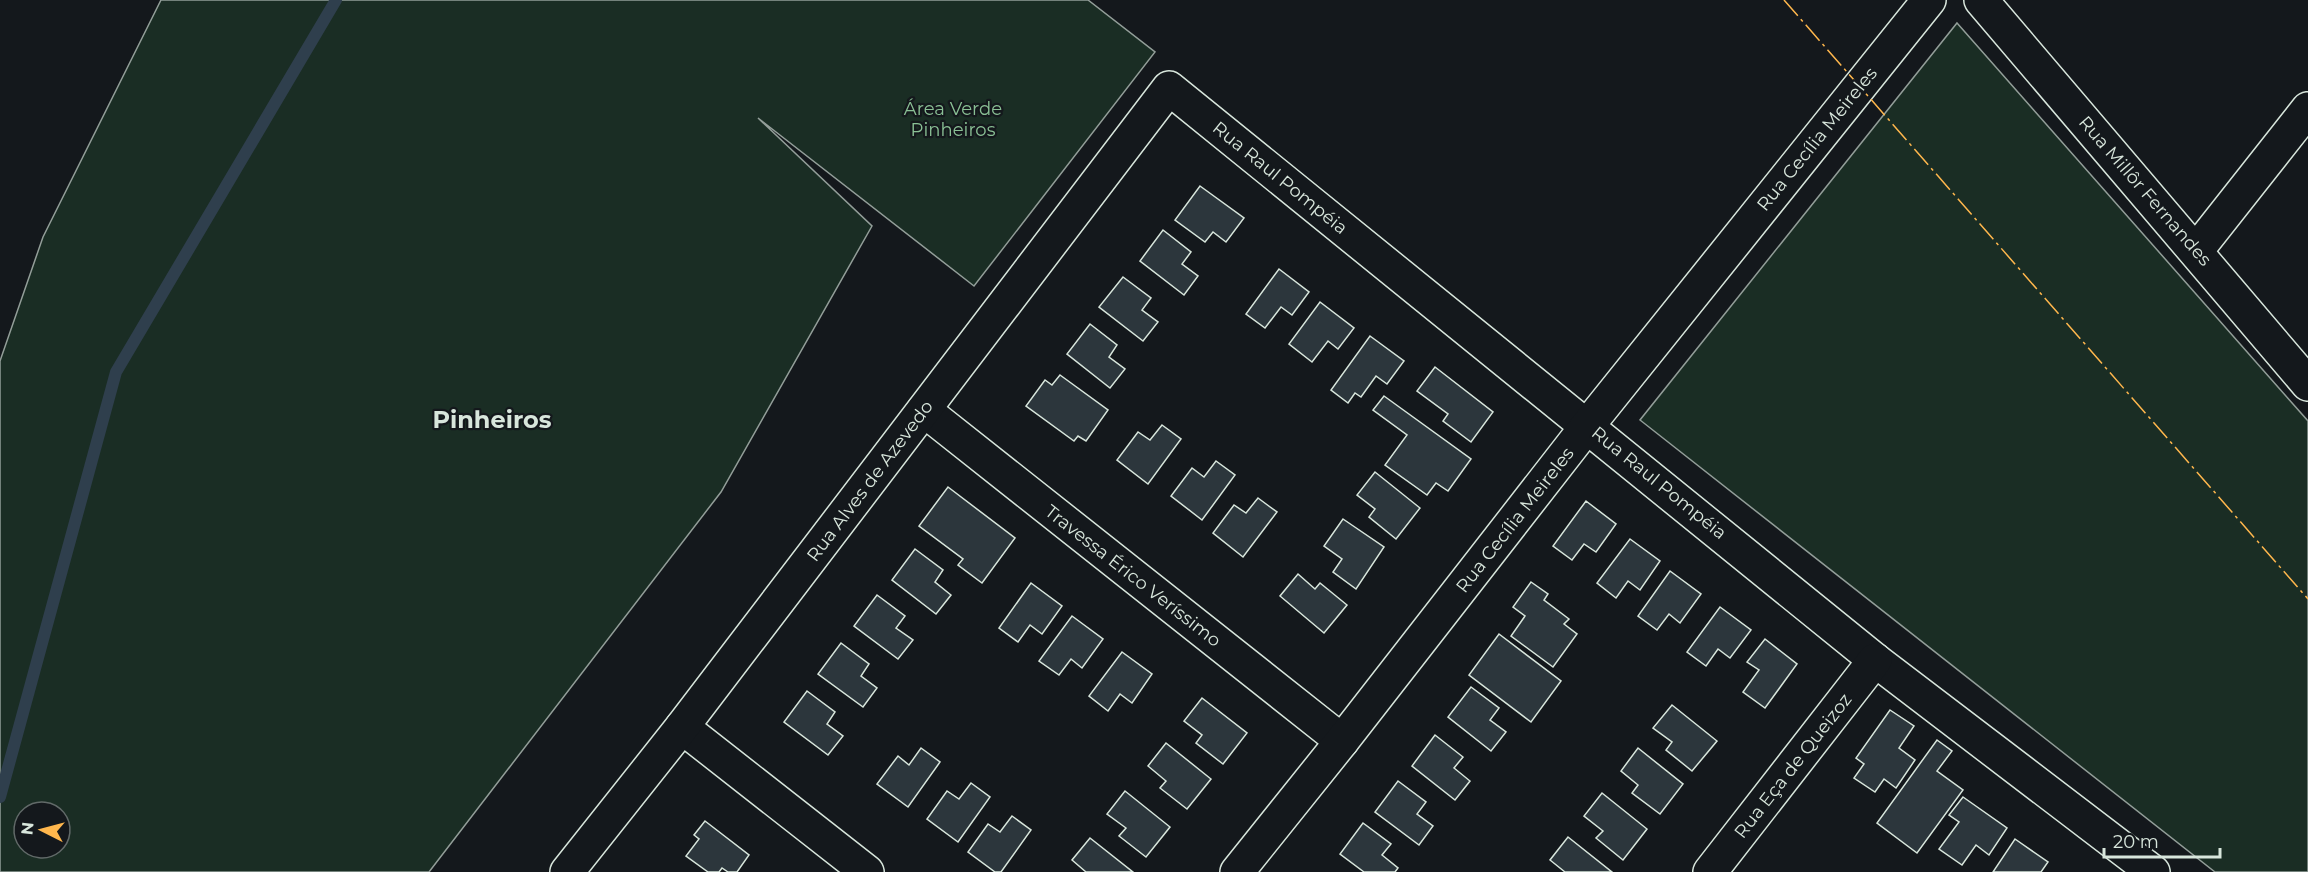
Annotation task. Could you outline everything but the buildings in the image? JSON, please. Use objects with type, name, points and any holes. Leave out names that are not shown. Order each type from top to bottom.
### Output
[{"type":"street","name":"Rua Cecília Meireles","points":[[1237,872],[1588,425],[1929,0]]},
{"type":"street","name":"Rua Millôr Fernandes","points":[[1981,0],[2308,384]]},
{"type":"street","name":"Rua Raul Pompéia","points":[[1169,88],[1588,425],[1875,660],[2153,872]]},
{"type":"street","name":"Rua Alves de Azevedo","points":[[567,872],[682,728],[1169,88]]},
{"type":"street","points":[[2196,251],[2308,109]]},
{"type":"street","name":"Travessa Érico Veríssimo","points":[[924,410],[1342,741]]},
{"type":"street","name":"Rua Eça de Queizoz","points":[[1710,872],[1875,660]]},
{"type":"street","points":[[682,728],[867,872]]},
{"type":"green space","name":"Área Verde Pinheiros","points":[[161,0],[1088,0],[1155,52],[974,286],[758,118],[872,226],[721,492],[429,872],[0,872],[0,361],[43,237]]},
{"type":"green space","points":[[1957,23],[2308,421],[2308,872],[2215,872],[1640,420]]},
{"type":"waterway","points":[[0,797],[116,372],[336,0]]},
{"type":"power","points":[[1784,0],[2308,599]]},
{"type":"district","name":"Pinheiros","points":[[492,419]]}]
